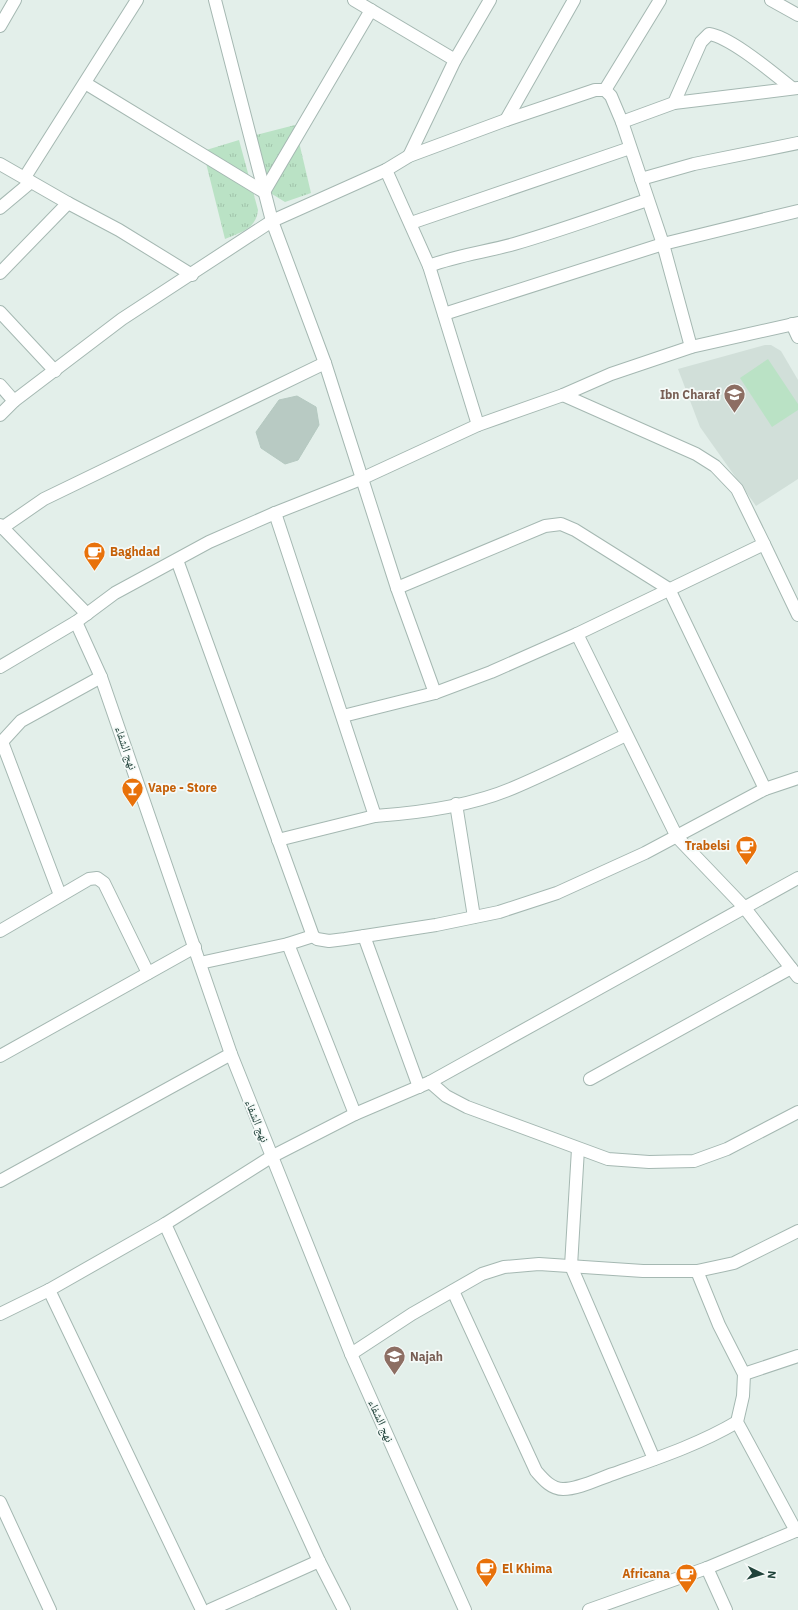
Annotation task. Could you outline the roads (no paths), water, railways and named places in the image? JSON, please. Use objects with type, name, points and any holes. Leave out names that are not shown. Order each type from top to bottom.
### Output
[{"type":"street","points":[[0,26],[15,0]]},
{"type":"street","points":[[0,208],[28,179],[85,83],[137,0]]},
{"type":"street","points":[[215,0],[272,221],[324,363],[397,588],[435,693]]},
{"type":"street","points":[[354,0],[455,60]]},
{"type":"street","points":[[409,156],[455,60],[490,0]]},
{"type":"street","points":[[506,120],[574,0]]},
{"type":"street","points":[[605,90],[660,0]]},
{"type":"street","points":[[771,0],[798,14]]},
{"type":"street","points":[[264,192],[371,10]]},
{"type":"street","points":[[674,103],[701,42],[709,34],[718,36],[760,62],[795,88]]},
{"type":"street","points":[[85,83],[264,192]]},
{"type":"street","points":[[622,122],[674,103],[795,88]]},
{"type":"street","points":[[0,415],[14,401],[122,320],[272,221],[386,170],[409,156],[506,120],[595,90],[605,90],[611,96],[622,122],[663,244],[691,347]]},
{"type":"street","points":[[641,179],[694,164],[798,143]]},
{"type":"street","points":[[411,223],[630,148]]},
{"type":"street","points":[[0,164],[119,230],[192,275]]},
{"type":"street","points":[[386,170],[429,266],[478,425]]},
{"type":"street","points":[[429,266],[449,258],[478,254],[514,244],[647,200]]},
{"type":"street","points":[[0,273],[68,203]]},
{"type":"street","points":[[444,314],[663,244],[798,211]]},
{"type":"street","points":[[0,312],[55,371]]},
{"type":"street","points":[[0,667],[76,622],[115,594],[209,542],[275,513],[361,479],[478,425],[562,395],[611,374],[691,347],[795,323],[798,337]]},
{"type":"street","points":[[87,614],[1,527],[44,499],[324,363]]},
{"type":"street","points":[[0,385],[14,401]]},
{"type":"street","points":[[562,395],[696,454],[715,466],[737,489],[798,615]]},
{"type":"street","points":[[275,513],[375,816]]},
{"type":"street","points":[[397,588],[545,526],[561,524],[575,530],[669,589],[766,789]]},
{"type":"street","points":[[343,716],[435,693],[491,672],[577,634],[764,544]]},
{"type":"street","points":[[177,560],[313,936],[317,940],[329,941],[364,936],[474,917],[499,912],[557,893],[677,837],[766,789],[798,778]]},
{"type":"street","name":"نهج الشفاء","points":[[76,622],[101,677],[231,1054],[271,1157],[351,1354],[465,1610]]},
{"type":"street","points":[[577,634],[677,837],[744,907],[794,973],[590,1079]]},
{"type":"street","points":[[60,895],[1,743],[21,721],[101,677]]},
{"type":"street","points":[[278,840],[375,816],[409,814],[456,804],[512,789],[626,735]]},
{"type":"street","points":[[456,804],[474,917]]},
{"type":"street","points":[[0,931],[89,879],[97,878],[104,883],[148,973]]},
{"type":"street","points":[[0,1314],[49,1290],[165,1224],[271,1157],[355,1114],[425,1084],[798,878]]},
{"type":"street","points":[[200,963],[288,944],[313,936]]},
{"type":"street","points":[[364,936],[425,1084],[467,1107],[608,1159],[649,1162],[694,1161],[727,1149],[798,1112]]},
{"type":"street","points":[[288,944],[355,1114]]},
{"type":"street","points":[[0,1056],[195,947]]},
{"type":"street","points":[[0,1181],[231,1054]]},
{"type":"street","points":[[578,1149],[571,1266],[654,1459]]},
{"type":"street","points":[[165,1224],[319,1561],[344,1610]]},
{"type":"street","points":[[351,1354],[412,1314],[482,1274],[504,1267],[539,1264],[643,1271],[697,1271],[734,1262],[798,1231]]},
{"type":"street","points":[[589,1610],[707,1568],[797,1530],[737,1422],[743,1396],[744,1374],[719,1325],[697,1271]]},
{"type":"street","points":[[49,1290],[202,1610]]},
{"type":"street","points":[[453,1291],[536,1471],[546,1483],[562,1489],[582,1485],[717,1434],[737,1422]]},
{"type":"street","points":[[744,1374],[798,1356]]},
{"type":"street","points":[[0,1502],[50,1610]]},
{"type":"street","points":[[210,1610],[229,1606],[319,1561]]},
{"type":"street","points":[[707,1568],[726,1610]]},
{"type":"place","name":"Ibn Charaf","points":[[735,414]]},
{"type":"place","name":"Baghdad","points":[[94,572]]},
{"type":"place","name":"Vape - Store","points":[[133,808]]},
{"type":"place","name":"Trabelsi","points":[[746,866]]},
{"type":"place","name":"Najah","points":[[395,1376]]},
{"type":"place","name":"El Khima","points":[[487,1588]]},
{"type":"place","name":"Africana","points":[[686,1594]]}]
